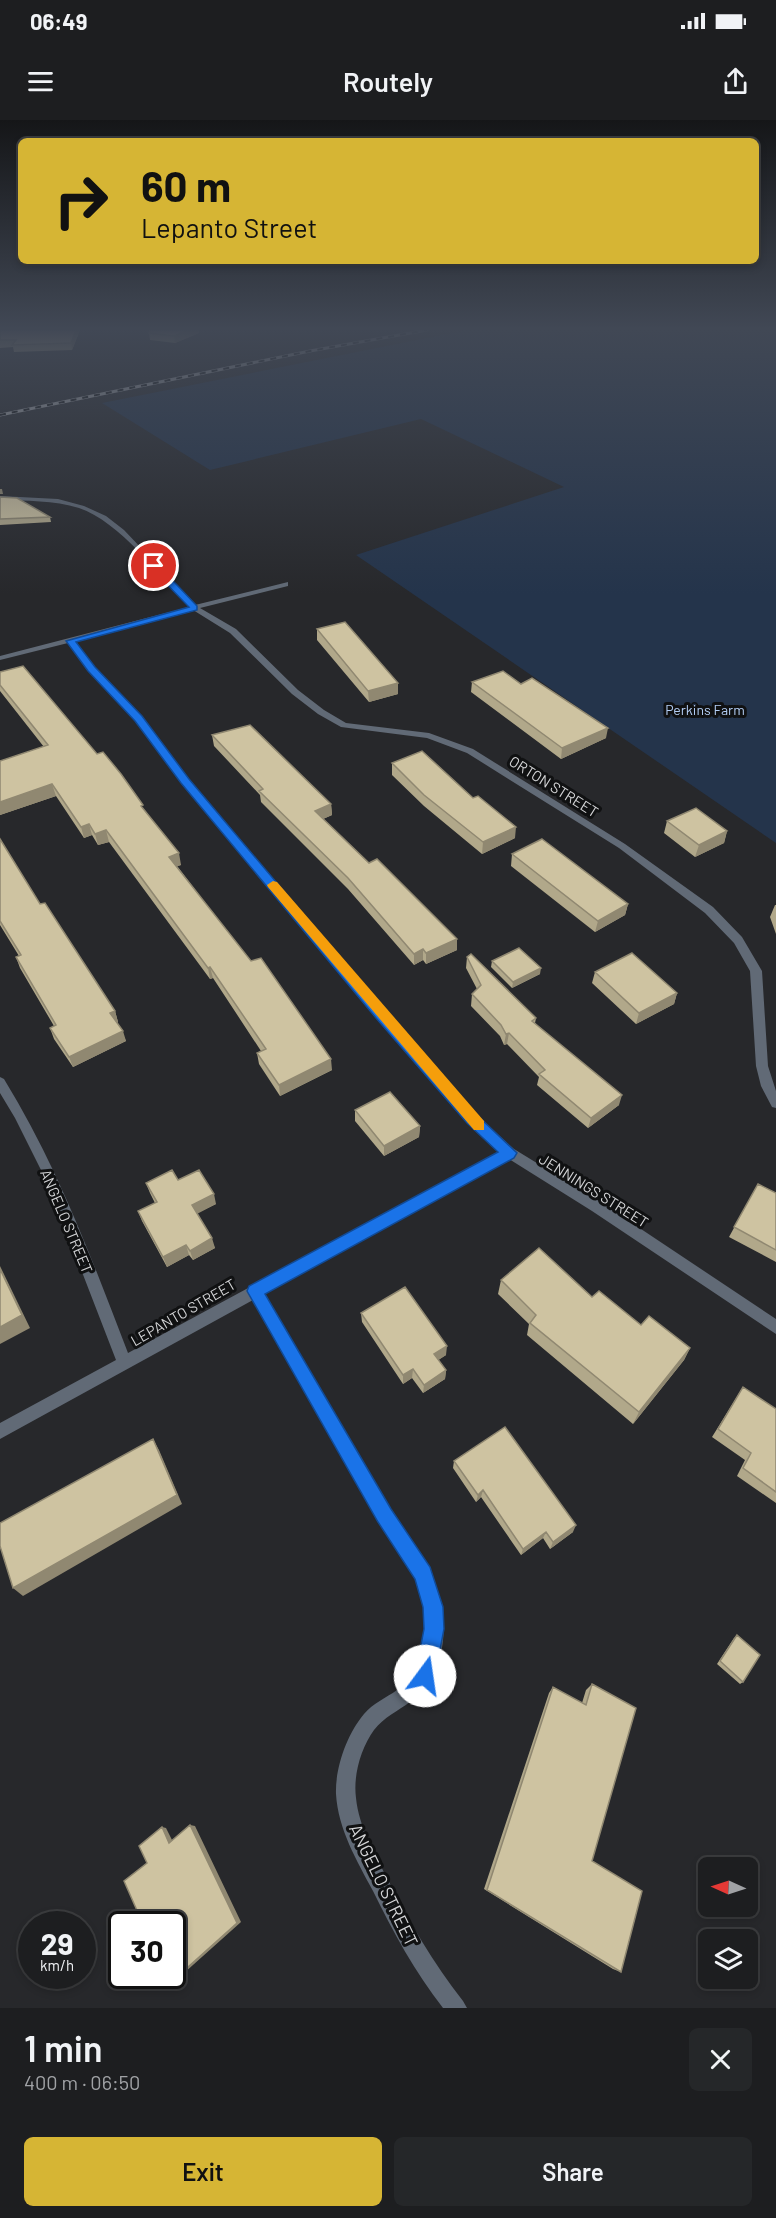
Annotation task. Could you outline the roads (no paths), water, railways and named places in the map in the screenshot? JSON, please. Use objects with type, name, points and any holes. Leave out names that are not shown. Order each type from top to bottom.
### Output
[{"type":"street","name":"ORTON STREET","points":[[0,498],[58,501],[82,507],[104,517],[122,531],[194,608],[233,631],[295,692],[332,719],[357,728],[429,735],[470,751],[622,846],[709,910],[738,940],[756,971],[762,1066],[767,1086],[776,1103]]},
{"type":"street","points":[[0,658],[285,584]]},
{"type":"street","name":"JENNINGS STREET","points":[[71,641],[92,669],[138,718],[185,781],[472,1119],[509,1153],[597,1207],[776,1327]]},
{"type":"street","name":"ANGELO STREET","points":[[0,1082],[25,1125],[47,1172],[125,1364]]},
{"type":"street","name":"LEPANTO STREET","points":[[0,1431],[509,1153]]},
{"type":"street","name":"ANGELO STREET","points":[[255,1291],[384,1516],[423,1574],[433,1607],[433,1638],[425,1676],[409,1693],[386,1706],[368,1723],[349,1770],[346,1795],[353,1827],[405,1934],[429,1975],[456,2008]]},
{"type":"park label","name":"Perkins Farm","points":[[705,709]]}]
